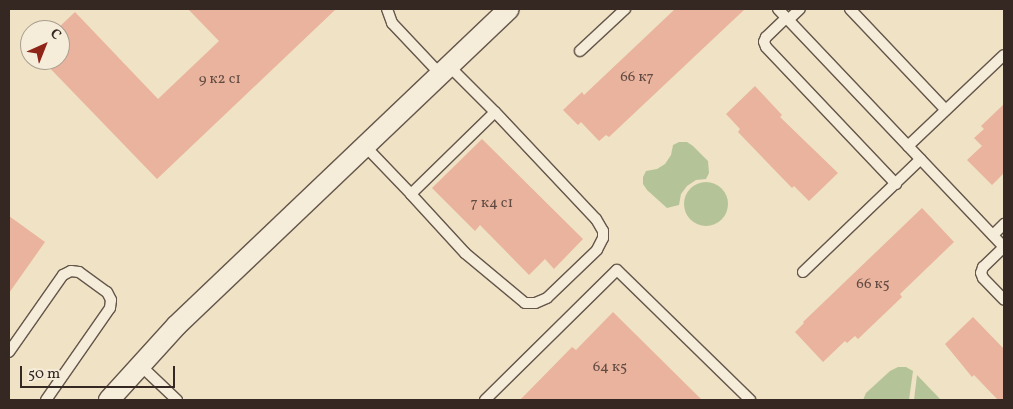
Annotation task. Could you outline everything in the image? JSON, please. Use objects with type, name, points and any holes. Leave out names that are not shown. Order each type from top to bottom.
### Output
[{"type":"street","points":[[109,400],[177,325],[509,9]]},
{"type":"lane","points":[[365,146],[465,252],[525,303],[535,303],[547,298],[597,250],[603,238],[603,231],[596,219],[495,112],[392,23],[387,9]]},
{"type":"lane","points":[[580,51],[625,9]]},
{"type":"lane","points":[[778,9],[1004,247],[983,267],[981,273],[983,278],[1004,300]]},
{"type":"lane","points":[[800,9],[766,37],[764,42],[766,47],[896,184]]},
{"type":"lane","points":[[850,9],[946,110]]},
{"type":"lane","points":[[908,146],[1004,55]]},
{"type":"lane","points":[[411,194],[495,112]]},
{"type":"lane","points":[[803,272],[921,160]]},
{"type":"lane","points":[[993,235],[1004,224]]},
{"type":"lane","points":[[485,400],[617,270],[750,400]]},
{"type":"lane","points":[[10,348],[63,275],[71,271],[79,272],[107,292],[111,300],[110,308],[46,400]]},
{"type":"lane","points":[[140,365],[177,400]]},
{"type":"green space","points":[[679,142],[687,142],[708,161],[709,173],[706,179],[696,180],[687,186],[681,194],[679,205],[667,208],[647,190],[643,184],[643,177],[646,171],[657,169],[665,164],[671,155],[673,145]]},
{"type":"green space","points":[[706,182],[718,186],[724,192],[728,204],[724,216],[718,222],[706,226],[694,222],[688,216],[684,204],[688,192],[694,186]]},
{"type":"green space","points":[[898,367],[906,367],[913,371],[909,400],[863,400],[866,393],[890,371]]},
{"type":"green space","points":[[917,375],[941,400],[914,400]]},
{"type":"building","points":[[188,9],[336,9],[157,179],[52,70],[70,70],[70,20],[67,20],[75,12],[158,99],[219,41]]},
{"type":"building","points":[[675,9],[745,9],[609,137],[606,135],[599,141],[581,122],[578,125],[563,110],[582,92],[584,95]]},
{"type":"building","points":[[755,86],[782,115],[780,117],[838,173],[809,201],[794,186],[792,188],[738,132],[740,129],[726,114]]},
{"type":"building","points":[[1004,104],[1004,173],[992,185],[967,160],[982,146],[974,138],[984,129],[981,126]]},
{"type":"building","points":[[482,139],[583,239],[554,269],[545,259],[529,275],[480,225],[475,231],[432,188]]},
{"type":"building","points":[[922,208],[954,242],[900,294],[902,297],[858,339],[855,336],[847,343],[845,341],[823,362],[795,332],[803,322]]},
{"type":"building","points":[[9,216],[45,242],[9,293]]},
{"type":"building","points":[[613,312],[702,400],[520,400],[572,347],[576,350]]},
{"type":"building","points":[[973,317],[1004,349],[1004,400],[998,400],[974,375],[972,377],[945,344]]}]
